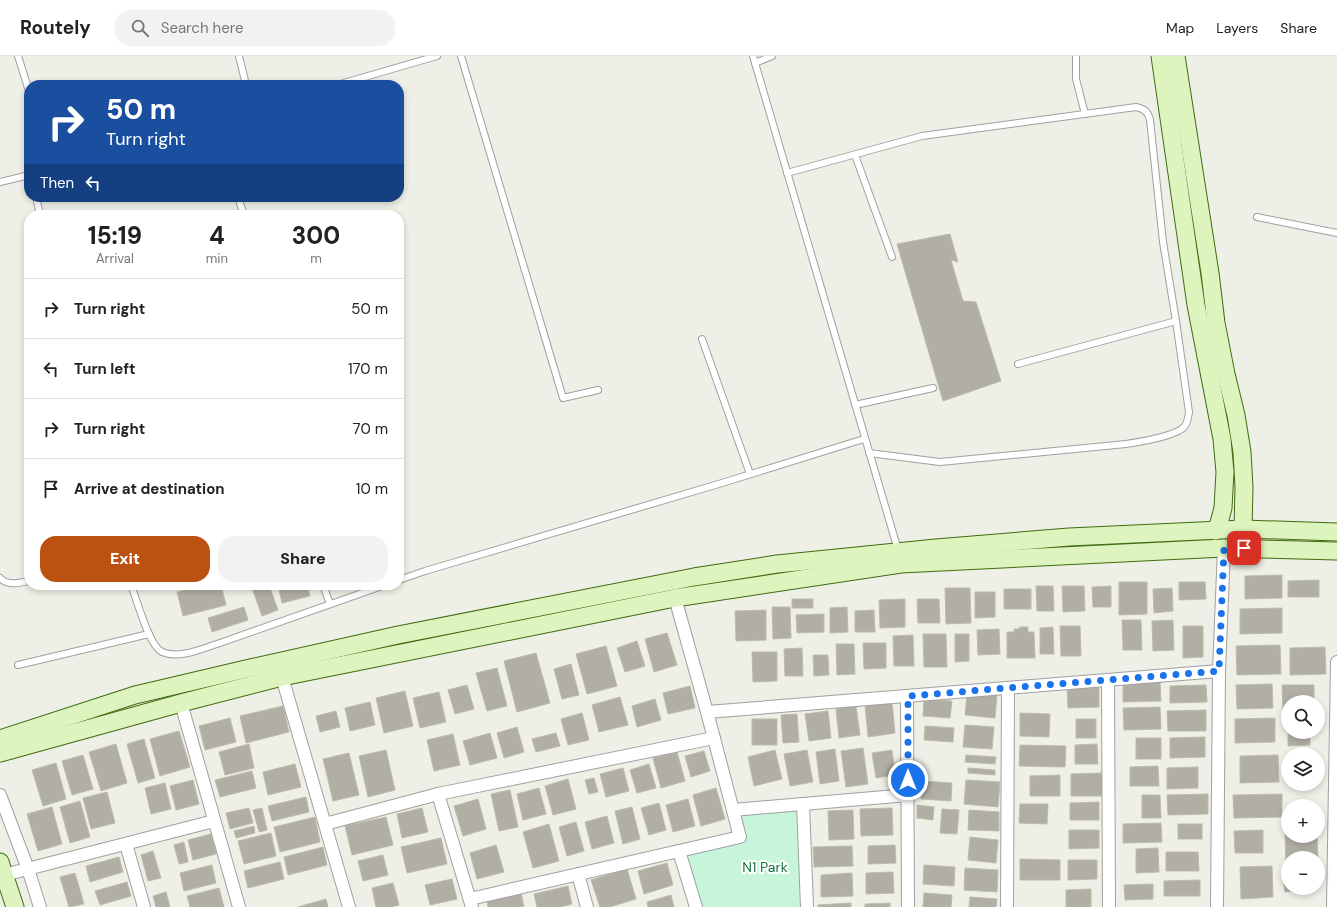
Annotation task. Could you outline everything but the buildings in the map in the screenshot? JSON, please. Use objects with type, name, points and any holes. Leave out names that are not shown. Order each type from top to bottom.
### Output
[{"type":"street","points":[[1160,56],[1196,305],[1222,439],[1225,472],[1223,508],[1219,523],[1215,530]]},
{"type":"street","points":[[1176,56],[1210,273],[1216,322],[1236,415],[1242,452],[1244,487],[1243,529]]},
{"type":"street","points":[[0,739],[135,695],[356,644],[694,577],[777,564],[898,551],[1069,537],[1243,529],[1337,532]]},
{"type":"street","points":[[1143,534],[1144,552]]},
{"type":"street","points":[[1217,907],[1219,671],[1224,548]]},
{"type":"street","points":[[0,753],[282,677],[675,598],[901,564],[1224,548],[1337,551]]},
{"type":"street","points":[[438,794],[471,903],[578,874],[740,837],[675,598]]},
{"type":"street","points":[[356,644],[360,661]]},
{"type":"street","points":[[1333,907],[1337,662]]},
{"type":"street","points":[[707,712],[1219,671]]},
{"type":"street","points":[[282,677],[349,907]]},
{"type":"street","points":[[1108,680],[1109,907]]},
{"type":"street","points":[[1008,688],[1008,907]]},
{"type":"street","points":[[908,696],[908,907]]},
{"type":"street","points":[[181,703],[239,907]]},
{"type":"street","points":[[325,824],[438,794],[714,738]]},
{"type":"street","points":[[0,795],[28,869],[40,907]]},
{"type":"street","points":[[733,810],[908,795]]},
{"type":"street","points":[[803,804],[807,907]]},
{"type":"street","points":[[15,907],[2,868],[28,869],[214,821]]},
{"type":"street","points":[[126,844],[144,907]]},
{"type":"street","points":[[679,850],[696,907]]},
{"type":"street","points":[[578,874],[588,907]]},
{"type":"lane","points":[[18,56],[26,80]]},
{"type":"lane","points":[[239,56],[245,80]]},
{"type":"lane","points":[[354,80],[436,56]]},
{"type":"lane","points":[[461,56],[563,398],[598,390]]},
{"type":"lane","points":[[753,56],[898,551]]},
{"type":"lane","points":[[755,64],[772,56]]},
{"type":"lane","points":[[1076,56],[1076,79],[1085,114]]},
{"type":"lane","points":[[787,173],[922,136],[1136,107],[1143,109],[1148,113],[1163,242],[1176,321],[1188,412],[1188,421],[1184,427],[1178,432],[1154,439],[1126,444],[940,462],[869,453]]},
{"type":"lane","points":[[855,155],[892,256]]},
{"type":"lane","points":[[0,182],[24,176]]},
{"type":"lane","points":[[1256,217],[1337,232]]},
{"type":"lane","points":[[1018,364],[1176,321]]},
{"type":"lane","points":[[702,339],[750,474]]},
{"type":"lane","points":[[855,405],[933,388]]},
{"type":"lane","points":[[404,578],[750,474],[864,438]]},
{"type":"lane","points":[[0,578],[8,583],[16,584],[24,582]]},
{"type":"lane","points":[[133,590],[148,634],[154,646],[162,652],[175,654],[191,653],[371,590]]},
{"type":"lane","points":[[325,590],[330,604]]},
{"type":"lane","points":[[18,665],[148,634]]},
{"type":"green space","name":"N1 Park","points":[[803,804],[807,907],[696,907],[679,851],[739,837],[733,810]]},
{"type":"route","points":[[908,780],[908,696],[1219,671],[1224,548],[1244,548]]}]
